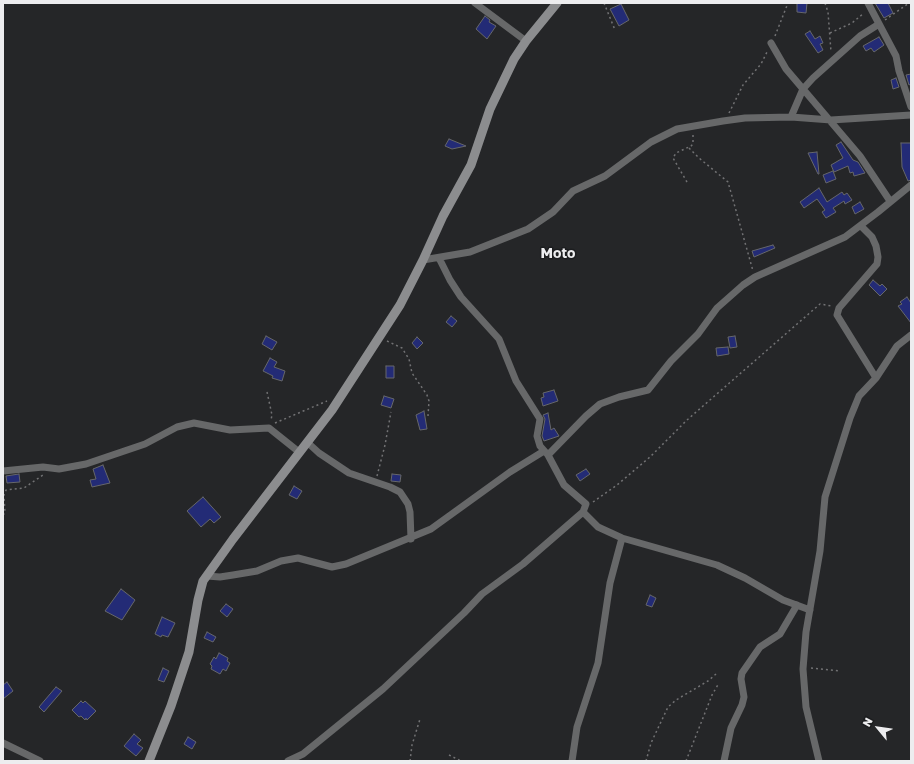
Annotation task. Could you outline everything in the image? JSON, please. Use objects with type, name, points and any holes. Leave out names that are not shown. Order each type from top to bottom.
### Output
[{"type":"street","points":[[475,3],[526,41]]},
{"type":"street","points":[[149,761],[189,652],[199,594],[207,576],[352,382],[400,305],[424,260],[443,216],[471,165],[490,108],[514,59],[526,41],[557,3]]},
{"type":"street","points":[[870,6],[896,56],[899,71],[911,108]]},
{"type":"street","points":[[790,117],[803,89],[860,36],[879,24]]},
{"type":"street","points":[[771,44],[786,69],[831,120],[870,170],[890,201]]},
{"type":"street","points":[[424,260],[470,252],[528,229],[553,212],[567,195],[612,172],[664,134],[723,120],[790,117],[831,120],[911,115]]},
{"type":"street","points":[[207,576],[220,577],[257,571],[282,561],[298,558],[336,567],[411,539],[431,529],[510,472],[546,453],[600,404],[619,397],[648,390],[671,361],[698,334],[717,308],[754,277],[845,237],[861,226],[911,184]]},
{"type":"street","points":[[861,226],[872,237],[876,246],[878,257],[877,264],[837,312],[839,318],[876,378]]},
{"type":"street","points":[[439,258],[450,280],[461,296],[499,339],[516,381],[540,419],[537,440],[564,485],[582,499],[584,509],[598,527],[622,538],[718,566],[745,578],[773,595],[810,610]]},
{"type":"street","points":[[819,761],[806,707],[803,669],[810,610],[820,551],[825,497],[829,479],[854,406],[859,396],[876,378],[897,346],[911,335]]},
{"type":"street","points":[[3,471],[35,467],[52,469],[67,468],[90,463],[146,444],[165,432],[188,424],[202,423],[230,430],[269,427],[299,452]]},
{"type":"street","points":[[308,442],[319,453],[349,473],[395,489],[405,498],[410,512],[411,539]]},
{"type":"street","points":[[297,761],[305,758],[383,689],[464,613],[482,594],[522,564],[584,509]]},
{"type":"street","points":[[572,761],[577,727],[598,663],[610,583],[622,538]]},
{"type":"street","points":[[724,761],[731,728],[742,705],[744,697],[741,680],[742,673],[760,647],[780,634],[797,605]]},
{"type":"street","points":[[3,743],[40,761]]},
{"type":"street","points":[[288,761],[305,758]]},
{"type":"path","points":[[604,3],[615,30]]},
{"type":"path","points":[[723,120],[734,104],[748,78],[761,64],[784,16],[788,3]]},
{"type":"path","points":[[825,3],[828,12],[833,61]]},
{"type":"path","points":[[879,24],[910,3]]},
{"type":"path","points":[[830,33],[852,23],[870,6]]},
{"type":"path","points":[[687,182],[673,158],[676,153],[689,148],[693,144],[693,126]]},
{"type":"path","points":[[689,148],[728,182],[754,277]]},
{"type":"path","points":[[584,509],[617,485],[650,457],[687,420],[820,304],[829,304],[839,308]]},
{"type":"path","points":[[378,340],[392,342],[402,348],[409,360],[412,373],[427,395],[429,401],[428,416]]},
{"type":"path","points":[[267,392],[272,415],[269,427]]},
{"type":"path","points":[[269,427],[328,401]]},
{"type":"path","points":[[375,481],[386,445],[391,412]]},
{"type":"path","points":[[3,515],[5,513],[4,495],[6,490],[27,487],[52,469]]},
{"type":"path","points":[[803,669],[840,671]]},
{"type":"path","points":[[646,761],[651,743],[668,707],[676,700],[708,681],[716,674]]},
{"type":"path","points":[[686,761],[712,695],[719,682]]},
{"type":"path","points":[[410,761],[420,720]]},
{"type":"path","points":[[449,755],[460,761]]},
{"type":"building","points":[[797,3],[807,3],[806,13],[797,12]]},
{"type":"building","points":[[875,3],[888,3],[893,13],[884,18]]},
{"type":"building","points":[[621,4],[629,20],[619,26],[610,9]]},
{"type":"building","points":[[485,16],[490,20],[489,22],[496,26],[487,39],[476,29]]},
{"type":"building","points":[[810,31],[815,39],[820,36],[823,43],[820,44],[823,50],[818,53],[805,34]]},
{"type":"building","points":[[879,37],[884,45],[874,52],[871,48],[866,51],[863,46]]},
{"type":"building","points":[[911,74],[911,84],[909,85],[906,75]]},
{"type":"building","points":[[896,78],[899,87],[893,89],[891,80]]},
{"type":"building","points":[[449,139],[466,146],[452,149],[445,146]]},
{"type":"building","points":[[841,142],[853,160],[858,162],[865,173],[854,176],[853,172],[850,173],[848,166],[834,172],[831,165],[843,158],[836,145]]},
{"type":"building","points":[[901,143],[911,143],[911,180],[908,181],[902,167]]},
{"type":"building","points":[[817,152],[819,174],[808,153]]},
{"type":"building","points":[[833,171],[836,179],[826,183],[823,175]]},
{"type":"building","points":[[819,188],[827,202],[842,192],[844,195],[847,193],[852,200],[845,204],[844,201],[833,208],[836,212],[826,218],[822,212],[825,210],[817,199],[804,208],[800,202]]},
{"type":"building","points":[[860,202],[864,209],[855,214],[852,207]]},
{"type":"building","points":[[773,245],[775,248],[754,257],[752,251]]},
{"type":"building","points":[[873,280],[880,286],[882,284],[887,289],[880,296],[869,285]]},
{"type":"building","points":[[907,297],[911,303],[911,323],[898,306],[902,304],[900,302]]},
{"type":"building","points":[[451,316],[457,321],[452,327],[446,322]]},
{"type":"building","points":[[266,336],[277,342],[272,350],[262,344]]},
{"type":"building","points":[[735,336],[737,347],[730,348],[728,337]]},
{"type":"building","points":[[417,337],[423,343],[417,349],[412,343]]},
{"type":"building","points":[[728,347],[729,354],[717,356],[716,348]]},
{"type":"building","points":[[270,358],[277,362],[274,367],[285,371],[282,381],[272,378],[273,376],[263,371]]},
{"type":"building","points":[[386,366],[394,366],[394,378],[386,378]]},
{"type":"building","points":[[554,390],[558,401],[543,406],[541,398],[544,397],[543,393]]},
{"type":"building","points":[[384,396],[394,399],[391,408],[381,405]]},
{"type":"building","points":[[424,411],[427,429],[420,430],[416,415]]},
{"type":"building","points":[[548,413],[551,430],[554,428],[559,436],[544,441],[542,436],[545,419],[543,415]]},
{"type":"building","points":[[103,465],[110,483],[92,487],[90,480],[96,479],[93,469]]},
{"type":"building","points":[[586,469],[590,474],[580,481],[576,475]]},
{"type":"building","points":[[19,474],[20,482],[7,483],[6,476]]},
{"type":"building","points":[[392,474],[401,475],[400,482],[391,481]]},
{"type":"building","points":[[294,486],[302,491],[297,499],[289,495]]},
{"type":"building","points":[[203,497],[221,517],[214,523],[210,519],[201,527],[187,511]]},
{"type":"building","points":[[121,589],[135,600],[122,620],[105,611]]},
{"type":"building","points":[[650,595],[656,598],[652,607],[646,605]]},
{"type":"building","points":[[226,604],[233,609],[227,617],[220,611]]},
{"type":"building","points":[[162,617],[175,623],[168,637],[162,635],[161,637],[155,634]]},
{"type":"building","points":[[207,632],[216,637],[213,642],[204,638]]},
{"type":"building","points":[[219,653],[228,658],[227,661],[230,663],[226,671],[223,669],[220,674],[211,669],[212,666],[210,664],[214,657],[216,659]]},
{"type":"building","points":[[163,668],[169,671],[164,682],[158,680]]},
{"type":"building","points":[[7,682],[13,691],[3,699],[3,685]]},
{"type":"building","points":[[56,687],[62,691],[44,712],[39,707]]},
{"type":"building","points":[[81,701],[83,703],[85,701],[96,711],[87,720],[81,716],[79,717],[72,710]]},
{"type":"building","points":[[134,734],[141,740],[137,744],[143,748],[136,756],[124,746]]},
{"type":"building","points":[[188,737],[196,742],[192,749],[184,744]]},
{"type":"district","name":"Moto","points":[[558,254]]}]
